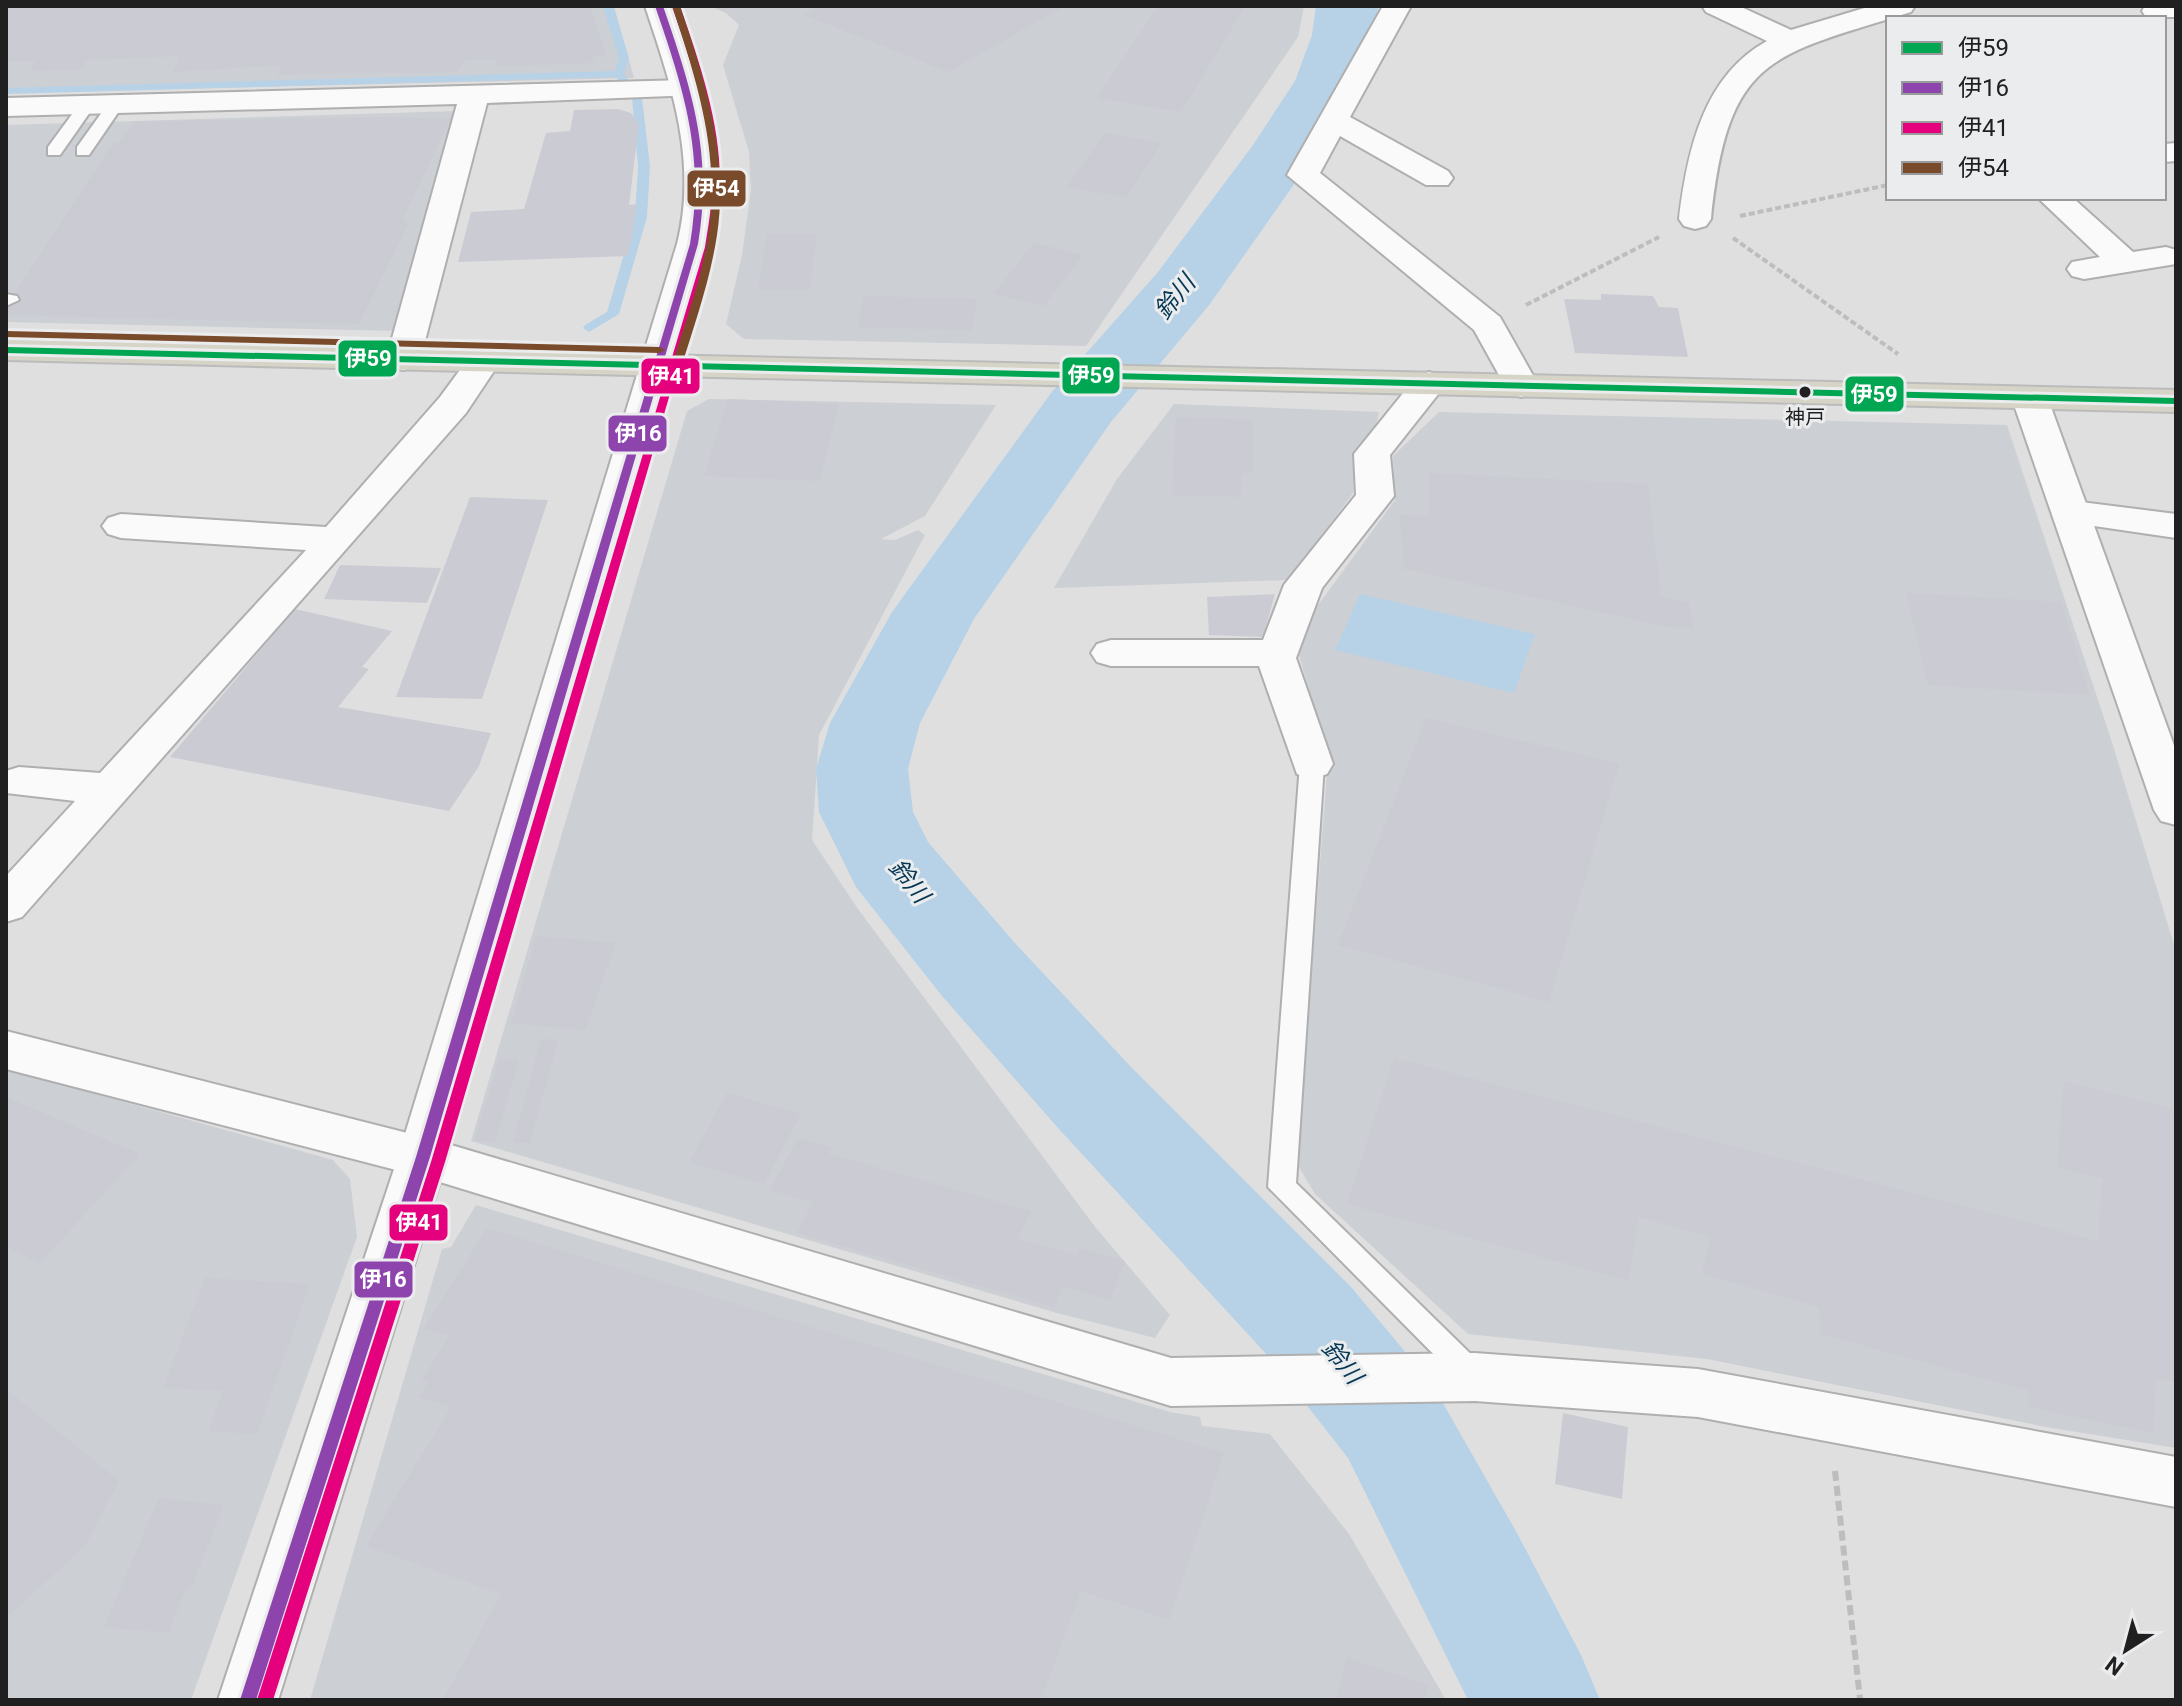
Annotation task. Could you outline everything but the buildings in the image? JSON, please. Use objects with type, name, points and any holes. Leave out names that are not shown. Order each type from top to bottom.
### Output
[{"type":"highway","points":[[6,350],[2176,401]]},
{"type":"street","points":[[248,1700],[423,1157],[660,366],[700,211],[699,148],[686,89],[659,6]]},
{"type":"street","points":[[1397,6],[1303,175],[1488,324],[1521,386]]},
{"type":"street","points":[[1716,6],[1792,41]]},
{"type":"street","points":[[1704,220],[1700,168],[1718,111],[1744,72],[1767,52],[1792,41],[1904,11]]},
{"type":"street","points":[[6,107],[686,89]]},
{"type":"street","points":[[403,360],[474,95]]},
{"type":"street","points":[[1333,120],[1437,178]]},
{"type":"street","points":[[2056,200],[2125,262]]},
{"type":"street","points":[[2084,269],[2166,257]]},
{"type":"street","points":[[6,905],[336,540],[453,405],[483,362]]},
{"type":"street","points":[[1312,764],[1276,658],[1304,585],[1375,496],[1372,454],[1429,383]]},
{"type":"street","points":[[2030,399],[2176,810]]},
{"type":"street","points":[[2073,513],[2176,526]]},
{"type":"street","points":[[121,526],[336,540]]},
{"type":"street","points":[[1111,653],[1278,653]]},
{"type":"street","points":[[19,782],[111,789]]},
{"type":"street","points":[[6,1050],[423,1157],[1171,1382],[1456,1377],[1698,1393],[2176,1482]]},
{"type":"lane","points":[[54,151],[102,105]]},
{"type":"lane","points":[[83,151],[102,105]]},
{"type":"lane","points":[[1312,764],[1282,1187],[1442,1341],[1456,1377]]},
{"type":"path","points":[[1488,324],[1704,220],[1886,185]]},
{"type":"path","points":[[1704,220],[1888,349],[1908,358]]},
{"type":"path","points":[[1830,1419],[1860,1699]]},
{"type":"shaded area","points":[[6,6],[614,6],[634,78],[6,93]]},
{"type":"shaded area","points":[[710,6],[1304,6],[1298,37],[1086,346],[744,339],[726,324],[742,255],[751,190],[749,152],[723,65],[739,25],[726,13]]},
{"type":"shaded area","points":[[456,111],[398,331],[6,322],[6,125]]},
{"type":"shaded area","points":[[709,399],[996,405],[925,516],[881,539],[895,540],[918,530],[925,535],[819,735],[812,840],[858,909],[1096,1228],[1170,1315],[1155,1338],[1057,1313],[471,1141],[687,411]]},
{"type":"shaded area","points":[[1174,404],[1379,412],[1376,425],[1355,454],[1353,493],[1289,580],[1054,588],[1117,479]]},
{"type":"shaded area","points":[[1439,412],[2007,425],[2110,736],[2176,951],[2176,1448],[2046,1427],[1707,1359],[1468,1334],[1315,1194],[1297,1164],[1328,760],[1312,716],[1314,706],[1294,638],[1395,500],[1393,456]]},
{"type":"shaded area","points":[[6,1069],[333,1160],[350,1179],[357,1237],[191,1700],[6,1700]]},
{"type":"shaded area","points":[[476,1205],[1170,1412],[1200,1417],[1202,1426],[1270,1434],[1349,1534],[1446,1700],[310,1700],[442,1249],[451,1247]]},
{"type":"water","points":[[1360,594],[1535,634],[1514,693],[1335,650]]},
{"type":"waterway","points":[[608,6],[624,58],[619,74]]},
{"type":"waterway","name":"鈴川","points":[[1347,6],[1343,35],[1327,81],[1282,153],[1184,288],[1079,410],[1042,467],[935,612],[875,723],[862,769],[866,812],[890,862],[978,969],[1095,1098],[1310,1322],[1390,1421],[1473,1574],[1535,1700]]},
{"type":"waterway","points":[[6,91],[619,74]]},
{"type":"waterway","points":[[619,74],[623,79]]},
{"type":"waterway","points":[[589,328],[613,314],[641,217],[644,166],[637,98]]},
{"type":"transit line","name":"伊16","points":[[248,1700],[423,1157],[694,244],[700,183],[694,123],[679,64],[659,6]]},
{"type":"transit line","name":"伊41","points":[[265,1700],[438,1162],[709,247],[716,185],[710,125],[704,95],[676,6]]},
{"type":"transit line","name":"伊54","points":[[675,371],[706,269],[716,205],[714,147],[709,118],[676,6]]},
{"type":"transit line","name":"伊54","points":[[6,334],[660,350]]},
{"type":"transit line","name":"伊59","points":[[6,350],[2176,401]]},
{"type":"place","name":"神戸","points":[[1805,392]]}]
